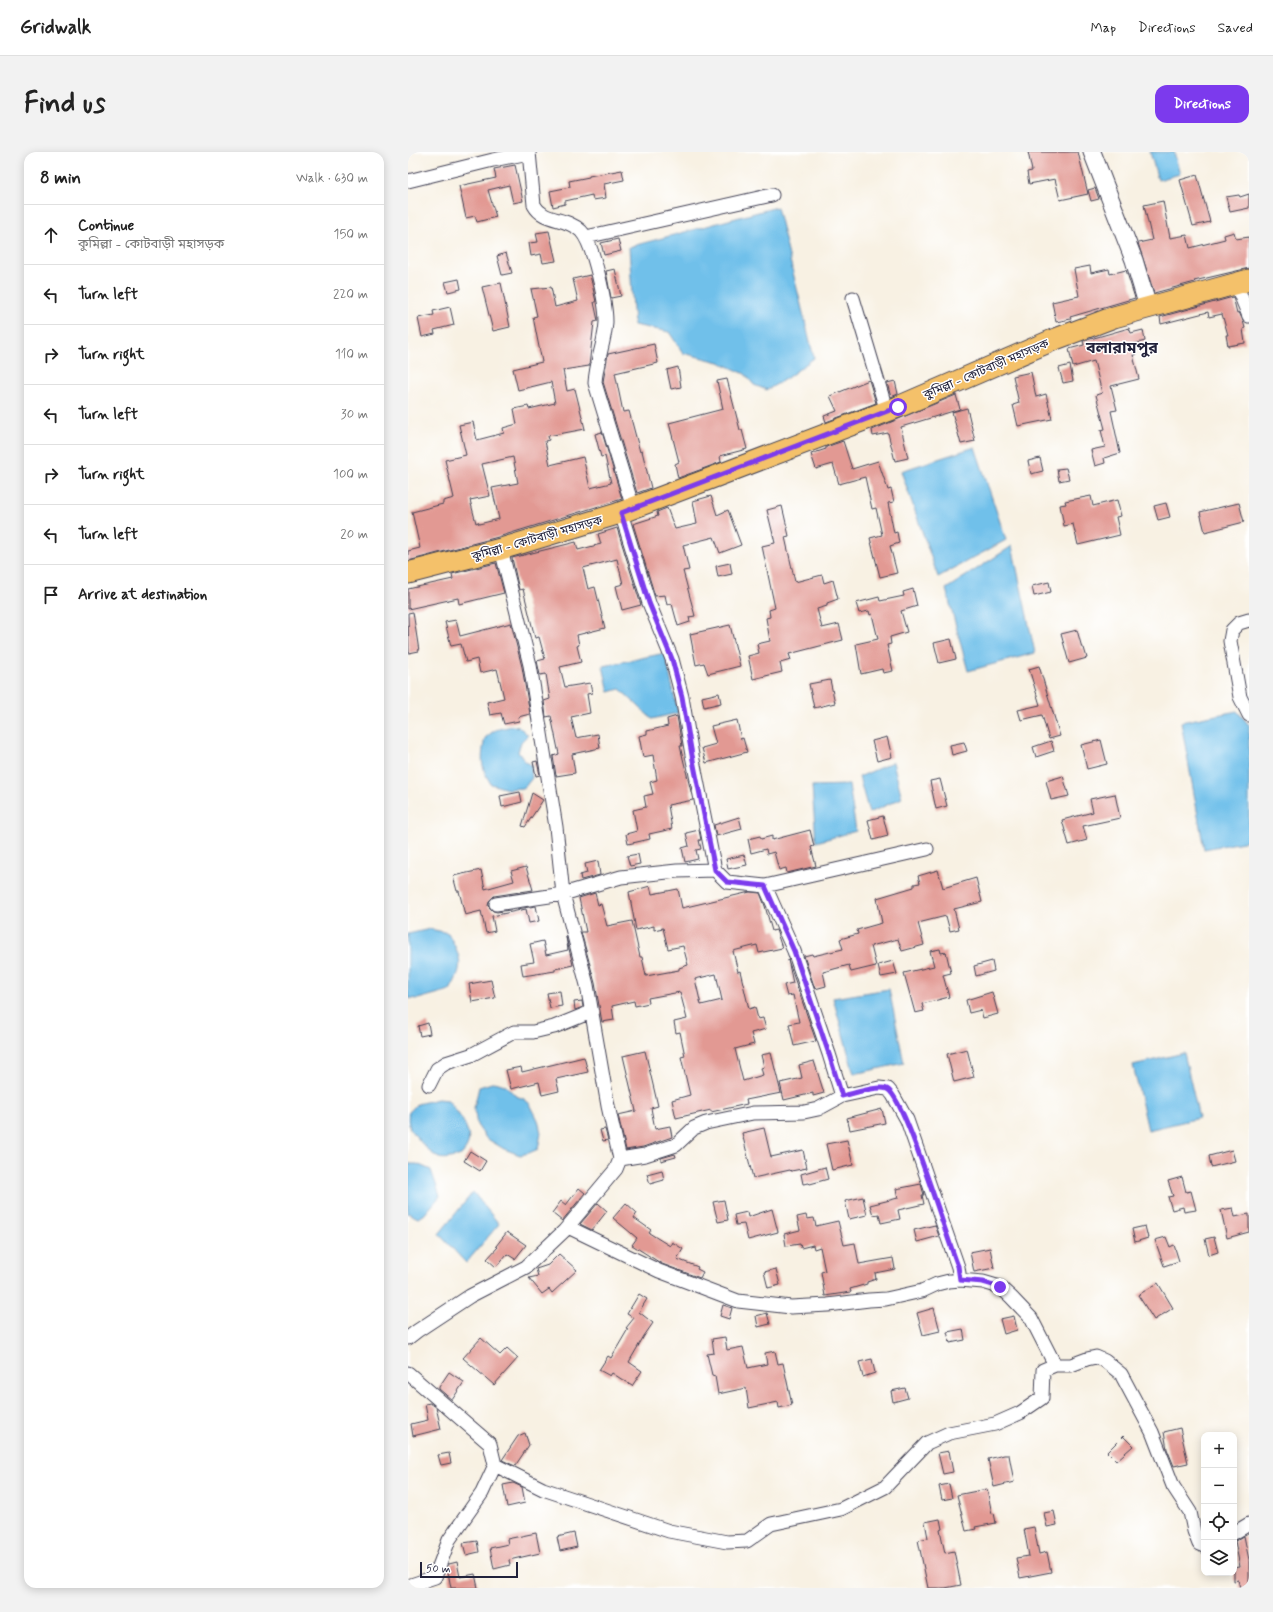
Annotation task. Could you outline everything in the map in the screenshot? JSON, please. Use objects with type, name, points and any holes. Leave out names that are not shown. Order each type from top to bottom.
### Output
[{"type":"main road","name":"কুমিল্লা - কোটবাড়ী মহাসড়ক","points":[[408,574],[501,549],[627,510],[887,412],[1053,340],[1114,317],[1242,282]]},
{"type":"street","points":[[408,181],[529,152],[534,205],[537,211],[544,216],[568,222],[586,237],[596,266],[605,310],[606,323],[596,368],[595,383],[649,603],[672,659],[682,697],[715,870],[727,882],[765,886],[927,849]]},
{"type":"street","points":[[1092,152],[1134,260],[1148,307]]},
{"type":"street","points":[[586,237],[772,194]]},
{"type":"street","points":[[1242,282],[1249,316]]},
{"type":"street","points":[[853,298],[887,412]]},
{"type":"street","points":[[408,1338],[417,1330],[470,1296],[526,1267],[568,1227],[616,1169],[620,1159],[608,1106],[587,985],[563,894],[556,827],[530,665],[501,549]]},
{"type":"street","points":[[1249,620],[1239,623],[1232,630],[1230,641],[1240,698],[1249,715]]},
{"type":"street","points":[[496,904],[563,894],[620,877],[677,871],[715,870]]},
{"type":"street","points":[[765,886],[794,951],[842,1096]]},
{"type":"street","points":[[429,1085],[437,1069],[446,1063],[471,1055],[514,1032],[533,1032],[554,1027],[591,1012]]},
{"type":"street","points":[[620,1159],[645,1155],[676,1145],[694,1128],[706,1123],[753,1113],[804,1112],[818,1109],[842,1096],[880,1088],[888,1089],[893,1095],[906,1120],[958,1266],[960,1280]]},
{"type":"street","points":[[568,1227],[659,1271],[738,1301],[792,1307],[828,1305],[886,1299],[922,1291],[937,1284],[960,1280],[983,1282],[1000,1287],[1012,1297],[1031,1318],[1055,1365]]},
{"type":"street","points":[[495,1465],[543,1489],[669,1531],[727,1542],[747,1541],[772,1524],[841,1509],[885,1487],[927,1443],[949,1433],[995,1424],[1020,1413],[1042,1398],[1043,1370],[1055,1365],[1071,1365],[1096,1357],[1105,1361],[1121,1374],[1152,1432],[1173,1486],[1190,1512],[1194,1531],[1199,1544],[1201,1545]]},
{"type":"street","points":[[408,1373],[490,1444],[495,1465],[482,1493],[449,1540],[435,1577],[408,1586]]},
{"type":"street","points":[[1237,1531],[1249,1524]]},
{"type":"water","points":[[1150,152],[1174,152],[1180,174],[1158,180]]},
{"type":"water","points":[[777,207],[814,358],[787,378],[767,390],[754,385],[745,374],[719,362],[683,353],[669,332],[634,325],[629,247]]},
{"type":"water","points":[[975,447],[1006,540],[938,577],[901,471]]},
{"type":"water","points":[[1012,546],[1035,653],[968,671],[946,589]]},
{"type":"water","points":[[665,653],[678,713],[652,719],[620,689],[609,692],[603,666]]},
{"type":"water","points":[[1237,711],[1249,725],[1249,841],[1204,849],[1181,722]]},
{"type":"water","points":[[512,726],[519,727],[528,735],[521,742],[518,752],[525,761],[531,765],[532,778],[524,788],[507,789],[491,784],[483,767],[482,757],[485,738],[495,730]]},
{"type":"water","points":[[893,762],[902,798],[869,813],[859,777]]},
{"type":"water","points":[[849,785],[856,831],[816,842],[812,786]]},
{"type":"water","points":[[430,929],[448,933],[460,961],[458,974],[450,990],[418,999],[408,998],[408,934]]},
{"type":"water","points":[[889,989],[904,1063],[854,1074],[833,998]]},
{"type":"water","points":[[1184,1053],[1199,1118],[1148,1130],[1133,1065]]},
{"type":"water","points":[[495,1082],[505,1085],[516,1096],[524,1099],[530,1104],[538,1120],[541,1133],[538,1149],[520,1155],[504,1149],[486,1138],[477,1125],[474,1108],[479,1087]]},
{"type":"water","points":[[438,1099],[448,1100],[466,1126],[469,1141],[461,1155],[442,1159],[439,1158],[427,1149],[410,1128],[408,1120],[409,1112],[417,1104]]},
{"type":"water","points":[[408,1164],[417,1164],[431,1170],[440,1196],[424,1215],[418,1218],[408,1213]]},
{"type":"water","points":[[473,1192],[499,1224],[466,1263],[439,1234]]},
{"type":"building","points":[[1028,152],[1078,152],[1088,194],[1060,200],[1055,179],[1029,184],[1027,172],[1032,171]]},
{"type":"building","points":[[515,165],[523,201],[513,203],[509,185],[488,190],[496,217],[477,222],[475,216],[466,218],[459,186],[496,178],[494,169]]},
{"type":"building","points":[[622,170],[624,180],[604,184],[606,198],[593,200],[592,195],[565,201],[565,204],[553,207],[550,191],[570,187],[569,181]]},
{"type":"building","points":[[1197,175],[1210,222],[1193,226],[1180,180]]},
{"type":"building","points":[[1095,188],[1099,199],[1091,201],[1088,190]]},
{"type":"building","points":[[1249,194],[1249,208],[1230,212],[1226,197],[1239,195],[1240,197]]},
{"type":"building","points":[[1163,201],[1170,238],[1187,235],[1190,248],[1225,239],[1224,235],[1234,232],[1236,239],[1249,237],[1249,268],[1194,281],[1195,282],[1154,293],[1138,243],[1152,240],[1144,205]]},
{"type":"building","points":[[549,231],[556,261],[543,263],[541,254],[531,256],[529,243],[538,242],[536,233]]},
{"type":"building","points":[[618,239],[621,251],[604,255],[601,243]]},
{"type":"building","points":[[506,253],[512,273],[502,275],[497,256]]},
{"type":"building","points":[[1090,266],[1091,273],[1109,269],[1110,274],[1126,270],[1135,298],[1070,317],[1071,319],[1056,322],[1052,302],[1079,296],[1074,269]]},
{"type":"building","points":[[615,269],[621,296],[611,298],[606,271]]},
{"type":"building","points":[[590,275],[596,302],[594,302],[598,321],[594,322],[589,366],[563,370],[567,391],[575,389],[585,429],[548,436],[549,440],[545,441],[550,465],[583,457],[590,488],[611,483],[605,456],[601,457],[595,434],[602,432],[622,499],[498,537],[408,561],[408,551],[420,548],[412,512],[443,504],[443,501],[454,498],[445,460],[466,455],[459,425],[473,422],[477,440],[504,433],[503,428],[517,424],[514,409],[528,406],[529,409],[555,403],[551,382],[518,390],[513,369],[542,362],[533,317],[537,316],[531,289],[551,287],[555,307],[578,301],[573,279]],"holes":[[[513,457],[518,483],[492,488],[499,519],[479,524],[478,522],[476,523],[470,500],[490,496],[482,464]]]},
{"type":"building","points":[[459,279],[461,289],[448,292],[445,282]]},
{"type":"building","points":[[501,283],[510,327],[493,331],[482,287]]},
{"type":"building","points":[[1233,297],[1237,313],[1239,312],[1245,328],[1243,329],[1245,343],[1228,346],[1226,335],[1228,335],[1222,314],[1209,317],[1208,312],[1161,324],[1160,317]]},
{"type":"building","points":[[450,307],[454,325],[434,330],[435,334],[422,337],[418,318],[434,315],[433,311]]},
{"type":"building","points":[[1129,328],[1131,333],[1143,330],[1145,341],[1134,344],[1136,354],[1133,355],[1139,379],[1111,386],[1117,410],[1111,411],[1120,453],[1104,458],[1105,463],[1095,466],[1091,450],[1105,447],[1101,430],[1105,429],[1096,395],[1102,393],[1094,361],[1073,367],[1069,349],[1084,345],[1083,341]]},
{"type":"building","points":[[654,344],[658,363],[615,373],[623,412],[629,411],[640,452],[642,451],[651,488],[637,493],[603,382],[608,354]]},
{"type":"building","points":[[1070,365],[1073,381],[1063,383],[1059,368]]},
{"type":"building","points":[[678,367],[681,387],[671,389],[667,370]]},
{"type":"building","points":[[1031,372],[1036,397],[1046,394],[1052,419],[1018,426],[1013,405],[1019,403],[1013,376]]},
{"type":"building","points":[[727,379],[740,430],[742,430],[747,449],[720,456],[721,462],[678,478],[675,464],[679,462],[669,423],[723,409],[717,381]]},
{"type":"building","points":[[869,380],[876,403],[826,422],[824,416],[837,411],[830,396]]},
{"type":"building","points":[[895,381],[898,394],[891,397],[887,383]]},
{"type":"building","points":[[956,395],[960,409],[901,427],[908,458],[895,461],[888,433],[873,436],[872,430]]},
{"type":"building","points":[[967,408],[975,441],[961,444],[952,412]]},
{"type":"building","points":[[843,441],[852,469],[878,461],[888,490],[891,489],[894,502],[888,503],[894,533],[897,532],[899,543],[890,546],[897,573],[880,577],[870,538],[882,535],[876,508],[872,509],[865,477],[839,484],[833,464],[816,469],[811,454]]},
{"type":"building","points":[[1040,458],[1043,471],[1031,474],[1028,461]]},
{"type":"building","points":[[1066,468],[1069,479],[1059,481],[1057,469]]},
{"type":"building","points":[[711,496],[717,515],[728,510],[741,545],[720,553],[714,537],[683,545],[689,570],[683,571],[695,616],[689,617],[690,622],[678,626],[672,604],[667,605],[665,595],[655,596],[633,524],[658,516],[657,512],[667,508],[675,529],[697,524],[693,501]]},
{"type":"building","points":[[1091,496],[1093,506],[1117,500],[1121,516],[1116,517],[1120,535],[1078,545],[1073,524],[1064,526],[1060,505],[1066,504],[1065,501]]},
{"type":"building","points":[[1166,503],[1170,517],[1158,520],[1154,506]]},
{"type":"building","points":[[1239,503],[1244,522],[1205,532],[1200,512]]},
{"type":"building","points":[[782,506],[789,536],[785,537],[795,582],[822,575],[824,583],[833,580],[838,599],[827,603],[827,606],[817,609],[822,628],[839,624],[843,640],[789,654],[791,660],[780,663],[782,672],[753,679],[748,656],[759,653],[757,644],[770,641],[766,618],[770,617],[769,610],[775,608],[762,546],[775,543],[767,510]]},
{"type":"building","points":[[617,528],[641,605],[622,610],[616,586],[623,584],[617,559],[583,568],[588,589],[595,587],[605,628],[577,635],[579,645],[577,646],[581,662],[560,667],[565,687],[590,683],[592,693],[587,694],[590,713],[571,717],[576,738],[598,734],[600,748],[572,754],[575,773],[556,776],[553,756],[559,754],[551,716],[546,717],[544,701],[550,699],[546,674],[540,675],[537,661],[545,659],[539,637],[535,638],[523,589],[519,590],[512,558],[576,542],[578,550],[601,544],[598,534]]},
{"type":"building","points":[[496,563],[504,593],[459,604],[458,598],[408,609],[408,589],[453,579],[452,574]]},
{"type":"building","points":[[730,563],[732,574],[718,577],[716,566]]},
{"type":"building","points":[[1049,582],[1051,592],[1034,596],[1032,586]]},
{"type":"building","points":[[913,589],[917,606],[901,611],[907,632],[890,637],[891,644],[887,645],[893,671],[883,673],[882,669],[861,674],[856,644],[878,639],[872,614],[870,615],[869,611],[859,613],[856,603],[879,597],[880,601],[904,596],[903,592]]},
{"type":"building","points":[[413,612],[419,651],[409,653],[408,613]]},
{"type":"building","points":[[456,620],[460,636],[511,623],[522,667],[530,714],[518,717],[519,721],[504,724],[501,713],[490,715],[487,702],[504,698],[497,669],[480,673],[477,659],[466,662],[461,644],[451,646],[445,622]]},
{"type":"building","points":[[730,625],[740,666],[708,674],[704,663],[696,665],[690,634]]},
{"type":"building","points":[[1077,630],[1082,648],[1084,648],[1087,658],[1069,663],[1061,634]]},
{"type":"building","points":[[951,639],[956,659],[939,663],[934,643]]},
{"type":"building","points":[[1039,666],[1060,736],[1049,739],[1042,715],[1021,720],[1018,710],[1040,705],[1029,669]]},
{"type":"building","points":[[830,680],[835,703],[814,708],[809,684]]},
{"type":"building","points":[[719,693],[721,703],[704,707],[702,697]]},
{"type":"building","points":[[677,716],[682,746],[680,746],[693,800],[668,805],[672,829],[649,834],[650,839],[628,844],[626,834],[637,831],[633,810],[646,807],[644,796],[653,794],[650,782],[657,780],[653,755],[643,757],[639,736],[647,734],[647,731],[668,726],[667,719]]},
{"type":"building","points":[[737,720],[741,739],[743,738],[747,752],[706,763],[702,748],[716,744],[711,726]]},
{"type":"building","points":[[887,737],[892,757],[877,761],[872,741]]},
{"type":"building","points":[[1101,740],[1107,764],[1087,769],[1081,745]]},
{"type":"building","points":[[1051,741],[1054,751],[1036,757],[1033,747]]},
{"type":"building","points":[[964,742],[967,751],[952,755],[950,745]]},
{"type":"building","points":[[537,761],[540,775],[536,776],[533,762]]},
{"type":"building","points":[[1063,776],[1069,796],[1051,800],[1046,781]]},
{"type":"building","points":[[940,779],[947,806],[936,809],[930,781]]},
{"type":"building","points":[[520,792],[522,802],[502,807],[500,796]]},
{"type":"building","points":[[532,793],[543,800],[525,827],[522,826]]},
{"type":"building","points":[[1115,794],[1120,818],[1083,826],[1087,840],[1069,845],[1062,820],[1093,812],[1090,799]]},
{"type":"building","points":[[883,816],[888,836],[873,840],[868,820]]},
{"type":"building","points":[[739,817],[742,829],[716,836],[714,825]]},
{"type":"building","points":[[699,830],[701,849],[696,850],[698,859],[685,862],[682,848],[689,846],[686,833]]},
{"type":"building","points":[[810,830],[814,846],[811,847],[816,866],[787,873],[786,868],[779,870],[774,852],[767,854],[766,849],[751,853],[748,839],[760,836],[761,839],[772,836],[772,840]]},
{"type":"building","points":[[638,854],[640,864],[630,866],[627,856]]},
{"type":"building","points":[[744,855],[747,865],[728,869],[726,859]]},
{"type":"building","points":[[598,861],[600,875],[581,880],[580,875],[587,873],[585,864]]},
{"type":"building","points":[[526,867],[533,890],[494,896],[489,901],[488,906],[493,911],[497,912],[536,906],[539,921],[529,923],[526,909],[492,916],[495,931],[486,933],[481,911],[465,915],[459,891],[457,891],[453,876],[481,870],[485,889],[514,881],[511,871]]},
{"type":"building","points":[[938,870],[943,888],[976,878],[982,902],[954,909],[959,929],[950,931],[946,916],[918,923],[924,945],[902,951],[898,939],[871,946],[876,966],[851,972],[849,965],[823,972],[826,986],[815,989],[804,956],[812,954],[813,956],[843,949],[840,939],[858,934],[857,930],[882,923],[877,898],[914,887],[914,884],[920,883],[918,876]]},
{"type":"building","points":[[650,886],[652,894],[678,889],[682,908],[750,892],[760,893],[772,931],[776,930],[782,948],[759,953],[757,945],[733,951],[738,972],[740,971],[749,1009],[755,1007],[758,1019],[763,1018],[766,1029],[751,1033],[754,1044],[735,1049],[743,1081],[763,1075],[761,1068],[764,1067],[761,1055],[771,1053],[781,1093],[746,1100],[747,1104],[676,1118],[672,1100],[690,1095],[681,1057],[685,1056],[680,1032],[676,1033],[674,1022],[687,1019],[680,992],[648,998],[649,1003],[635,1006],[634,1001],[612,1006],[614,1020],[602,1022],[595,983],[581,932],[586,932],[579,898],[595,893],[598,905],[601,904],[607,926],[632,921],[646,976],[679,970],[679,968],[688,965],[683,946],[668,949],[663,928],[654,930],[654,926],[636,930],[629,892]],"holes":[[[716,974],[722,1000],[701,1005],[695,979]]]},
{"type":"building","points":[[566,937],[573,965],[555,969],[555,971],[523,976],[521,964],[534,962],[530,944],[543,941],[546,955],[568,950]]},
{"type":"building","points":[[940,949],[941,953],[946,952],[951,973],[943,975],[949,997],[922,1004],[924,1011],[915,1013],[904,973],[934,966],[930,951]]},
{"type":"building","points":[[788,960],[816,1041],[794,1046],[789,1024],[799,1022],[793,995],[787,996],[784,985],[793,983]]},
{"type":"building","points":[[893,961],[897,974],[881,977],[878,965]]},
{"type":"building","points":[[992,961],[994,971],[976,976],[974,966]]},
{"type":"building","points":[[491,980],[495,998],[472,1002],[469,984]]},
{"type":"building","points":[[560,991],[562,1006],[550,1008],[547,993]]},
{"type":"building","points":[[992,992],[998,1014],[983,1018],[981,1010],[969,1013],[966,1000]]},
{"type":"building","points":[[582,1001],[583,1007],[575,1010],[574,1002]]},
{"type":"building","points":[[428,1023],[430,1034],[420,1036],[418,1026]]},
{"type":"building","points":[[967,1049],[974,1077],[954,1082],[947,1054]]},
{"type":"building","points":[[645,1051],[658,1106],[651,1108],[655,1129],[670,1126],[672,1137],[643,1147],[626,1150],[618,1115],[636,1111],[623,1056]]},
{"type":"building","points":[[584,1057],[588,1072],[556,1079],[559,1091],[542,1095],[539,1082],[511,1089],[506,1070],[521,1067],[522,1072]]},
{"type":"building","points":[[814,1061],[824,1093],[813,1096],[813,1093],[784,1100],[780,1083],[802,1078],[799,1065]]},
{"type":"building","points":[[882,1109],[885,1123],[850,1130],[847,1118]]},
{"type":"building","points":[[764,1128],[771,1157],[803,1150],[807,1168],[753,1178],[742,1133]]},
{"type":"building","points":[[605,1129],[608,1140],[603,1141],[600,1130]]},
{"type":"building","points":[[847,1140],[853,1165],[832,1170],[826,1144]]},
{"type":"building","points":[[1232,1150],[1235,1161],[1211,1167],[1209,1156]]},
{"type":"building","points":[[470,1151],[486,1161],[480,1171],[464,1161]]},
{"type":"building","points":[[675,1154],[676,1157],[661,1161],[661,1158]]},
{"type":"building","points":[[825,1167],[828,1179],[810,1184],[803,1184],[801,1174]]},
{"type":"building","points":[[662,1170],[664,1180],[650,1184],[647,1174]]},
{"type":"building","points":[[1182,1177],[1186,1192],[1191,1191],[1196,1210],[1184,1212],[1183,1207],[1172,1210],[1168,1197],[1173,1196],[1168,1181]]},
{"type":"building","points":[[921,1184],[924,1195],[922,1195],[924,1204],[898,1210],[900,1219],[881,1223],[879,1214],[873,1215],[870,1205],[898,1198],[896,1189]]},
{"type":"building","points":[[579,1188],[585,1193],[562,1221],[552,1213],[561,1201],[566,1205]]},
{"type":"building","points":[[863,1197],[867,1215],[849,1219],[845,1201]]},
{"type":"building","points":[[724,1200],[728,1220],[718,1222],[713,1202]]},
{"type":"building","points":[[598,1203],[607,1211],[592,1230],[580,1224]]},
{"type":"building","points":[[626,1203],[637,1213],[634,1218],[651,1230],[649,1233],[670,1246],[672,1242],[683,1249],[677,1259],[698,1267],[697,1269],[703,1272],[700,1278],[662,1264],[632,1245],[637,1238],[613,1218]]},
{"type":"building","points":[[1233,1208],[1235,1217],[1249,1214],[1249,1232],[1227,1238],[1221,1210]]},
{"type":"building","points":[[772,1209],[778,1232],[748,1240],[744,1224],[736,1225],[734,1215],[747,1212],[748,1217]]},
{"type":"building","points":[[806,1215],[807,1219],[814,1218],[816,1226],[838,1221],[844,1245],[855,1243],[859,1264],[893,1258],[895,1269],[875,1273],[876,1279],[867,1282],[867,1284],[850,1289],[851,1292],[825,1296],[821,1272],[825,1271],[820,1247],[814,1249],[813,1245],[801,1248],[800,1244],[786,1246],[784,1234],[800,1230],[797,1217]]},
{"type":"building","points":[[935,1225],[939,1236],[917,1242],[914,1230]]},
{"type":"building","points":[[1145,1226],[1148,1238],[1135,1242],[1132,1229]]},
{"type":"building","points":[[507,1232],[526,1245],[515,1259],[507,1254],[496,1267],[487,1259],[498,1247],[496,1246]]},
{"type":"building","points":[[1166,1237],[1170,1247],[1174,1245],[1179,1261],[1164,1266],[1155,1240]]},
{"type":"building","points":[[1214,1237],[1218,1252],[1209,1255],[1205,1239]]},
{"type":"building","points":[[990,1248],[994,1268],[974,1272],[970,1252]]},
{"type":"building","points":[[559,1254],[577,1270],[552,1293],[549,1289],[542,1294],[529,1278],[538,1276],[536,1269],[548,1265]]},
{"type":"building","points":[[776,1269],[780,1285],[768,1288],[764,1272]]},
{"type":"building","points":[[1158,1283],[1173,1308],[1154,1320],[1138,1295]]},
{"type":"building","points":[[639,1294],[647,1299],[639,1312],[653,1323],[629,1362],[642,1371],[632,1386],[612,1373],[610,1376],[599,1370],[608,1356],[611,1358],[628,1329],[626,1328],[634,1318],[627,1314]]},
{"type":"building","points":[[723,1305],[732,1308],[729,1319],[720,1316]]},
{"type":"building","points":[[934,1308],[940,1331],[923,1335],[917,1313]]},
{"type":"building","points":[[767,1313],[770,1324],[758,1327],[756,1316]]},
{"type":"building","points":[[1014,1316],[1017,1330],[1004,1334],[1000,1319]]},
{"type":"building","points":[[963,1329],[965,1340],[950,1343],[947,1332]]},
{"type":"building","points":[[725,1337],[727,1350],[743,1347],[748,1368],[767,1364],[765,1353],[775,1351],[778,1364],[783,1363],[792,1405],[779,1408],[778,1402],[749,1408],[746,1388],[718,1394],[715,1376],[712,1375],[707,1354],[714,1353],[712,1339]]},
{"type":"building","points":[[481,1338],[500,1355],[507,1348],[518,1358],[494,1385],[463,1358]]},
{"type":"building","points":[[872,1359],[875,1373],[863,1377],[859,1362]]},
{"type":"building","points":[[449,1372],[464,1382],[452,1400],[439,1389]]},
{"type":"building","points":[[905,1388],[908,1398],[893,1402],[891,1391]]},
{"type":"building","points":[[430,1403],[436,1407],[441,1429],[413,1436],[411,1424],[428,1420],[425,1404]]},
{"type":"building","points":[[1180,1428],[1188,1463],[1174,1466],[1167,1449],[1164,1432]]},
{"type":"building","points":[[525,1433],[529,1445],[515,1466],[502,1460],[518,1436]]},
{"type":"building","points":[[1123,1436],[1133,1446],[1116,1461],[1107,1452]]},
{"type":"building","points":[[949,1451],[953,1472],[943,1474],[938,1453]]},
{"type":"building","points":[[449,1453],[451,1463],[441,1465],[438,1455]]},
{"type":"building","points":[[1009,1455],[1014,1482],[994,1487],[988,1459]]},
{"type":"building","points":[[513,1483],[522,1487],[525,1503],[507,1507],[503,1485]]},
{"type":"building","points":[[949,1484],[952,1498],[942,1500],[939,1486]]},
{"type":"building","points":[[987,1489],[992,1514],[994,1513],[996,1523],[975,1527],[976,1529],[966,1531],[957,1495]]},
{"type":"building","points":[[1054,1511],[1057,1525],[1047,1527],[1044,1513]]},
{"type":"building","points":[[940,1519],[942,1529],[940,1530],[945,1553],[954,1551],[961,1585],[945,1588],[928,1588],[918,1540],[928,1538],[925,1522]]},
{"type":"building","points":[[1034,1527],[1039,1554],[1047,1552],[1051,1572],[1020,1578],[1016,1558],[1029,1556],[1024,1529]]},
{"type":"building","points":[[536,1533],[540,1553],[509,1560],[510,1565],[494,1569],[490,1548],[508,1544],[507,1539]]},
{"type":"building","points":[[574,1533],[577,1547],[560,1551],[557,1537]]},
{"type":"building","points":[[1244,1536],[1249,1560],[1249,1588],[1240,1588],[1238,1580],[1234,1581],[1234,1576],[1237,1576],[1237,1568],[1240,1567],[1237,1551],[1237,1540]]},
{"type":"building","points":[[477,1541],[479,1552],[466,1555],[463,1543]]},
{"type":"building","points":[[457,1562],[460,1577],[475,1574],[478,1588],[451,1588],[447,1567],[449,1564]]},
{"type":"district","name":"বলারামপুর","points":[[1122,347]]},
{"type":"route","points":[[898,407],[621,513],[649,603],[672,659],[682,697],[715,870],[727,882],[765,886],[794,951],[842,1096],[880,1088],[888,1089],[893,1095],[906,1120],[927,1177],[949,1245],[958,1266],[960,1280],[983,1282],[1000,1287]]}]
